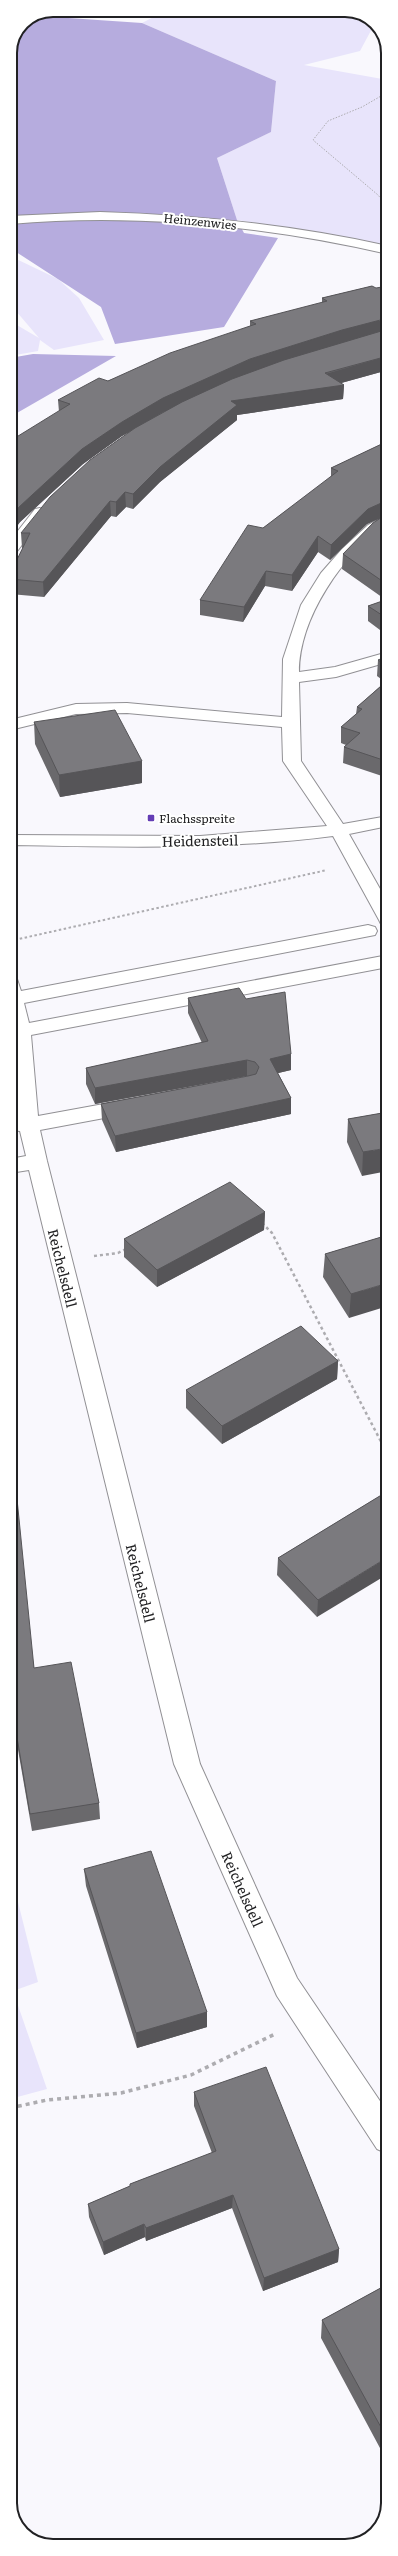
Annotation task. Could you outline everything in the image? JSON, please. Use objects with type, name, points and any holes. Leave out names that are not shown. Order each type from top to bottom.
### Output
[{"type":"street","name":"Heinzenwies","points":[[17,220],[125,214],[196,220],[381,248]]},
{"type":"street","points":[[17,541],[47,505]]},
{"type":"street","points":[[381,523],[373,528],[347,552],[326,576],[309,605],[299,632],[291,659],[290,678],[292,761],[339,832],[381,908]]},
{"type":"street","points":[[290,678],[336,672],[381,659]]},
{"type":"street","points":[[17,723],[76,709],[127,708],[290,723]]},
{"type":"street","name":"Heidensteil","points":[[17,840],[182,841],[272,839],[339,832],[381,823]]},
{"type":"street","points":[[17,990],[368,930]]},
{"type":"street","points":[[21,1031],[381,962]]},
{"type":"street","name":"Reichelsdell","points":[[17,1015],[21,1031],[20,1124],[37,1161],[187,1764],[287,1987],[381,2129]]},
{"type":"street","points":[[20,1124],[146,1103]]},
{"type":"street","points":[[17,1165],[37,1161]]},
{"type":"path","points":[[381,96],[362,107],[328,121],[313,140],[381,199]]},
{"type":"path","points":[[17,939],[356,865]]},
{"type":"path","points":[[256,1218],[272,1233],[381,1442]]},
{"type":"path","points":[[61,1260],[118,1253],[132,1246]]},
{"type":"path","points":[[17,2106],[47,2100],[120,2093],[191,2075],[308,2018]]},
{"type":"shaded area","points":[[54,17],[142,23],[276,81],[271,132],[217,158],[237,220],[244,233],[278,238],[224,327],[115,344],[101,307],[17,253],[17,53],[23,33],[33,23],[46,18]]},
{"type":"shaded area","points":[[154,17],[347,17],[359,20],[369,26],[372,29],[360,51],[304,65],[381,79],[381,245],[237,220],[217,158],[271,132],[276,81],[142,23]]},
{"type":"shaded area","points":[[17,259],[58,279],[79,298],[104,340],[54,350],[40,340],[38,351],[17,355],[17,325],[39,338],[17,312]]},
{"type":"shaded area","points":[[33,354],[116,356],[17,413],[17,357]]},
{"type":"shaded area","points":[[17,1898],[38,1982],[17,1990]]},
{"type":"shaded area","points":[[17,2003],[47,2089],[17,2097]]},
{"type":"building","points":[[372,286],[376,288],[381,287],[381,320],[342,330],[250,359],[163,398],[122,422],[82,449],[17,510],[17,437],[70,404],[58,400],[99,378],[108,381],[170,353],[256,324],[250,321],[327,301],[322,298]]},
{"type":"building","points":[[381,331],[381,358],[325,373],[344,385],[231,401],[237,405],[160,467],[133,494],[125,492],[116,502],[110,501],[43,582],[17,580],[17,560],[30,533],[21,533],[50,497],[90,460],[135,428],[182,402],[232,379],[284,360]]},
{"type":"building","points":[[381,444],[381,503],[368,509],[331,545],[318,536],[292,575],[266,571],[244,607],[200,600],[248,525],[263,528],[338,471],[331,468]]},
{"type":"building","points":[[381,518],[381,580],[343,554],[373,523]]},
{"type":"building","points":[[381,601],[381,614],[368,606]]},
{"type":"building","points":[[381,686],[381,759],[344,747],[360,733],[341,727],[362,709],[357,707]]},
{"type":"building","points":[[115,710],[142,761],[59,775],[34,722]]},
{"type":"building","points":[[239,988],[246,999],[285,992],[291,1054],[270,1059],[291,1098],[115,1136],[101,1104],[256,1074],[259,1067],[255,1062],[247,1060],[95,1088],[86,1068],[208,1041],[188,998]]},
{"type":"building","points":[[381,1113],[381,1149],[363,1152],[348,1119]]},
{"type":"building","points":[[230,1182],[265,1212],[157,1270],[124,1239]]},
{"type":"building","points":[[381,1237],[381,1285],[351,1294],[325,1254]]},
{"type":"building","points":[[301,1326],[338,1361],[222,1426],[186,1390]]},
{"type":"building","points":[[381,1495],[381,1561],[318,1600],[278,1558]]},
{"type":"building","points":[[17,1499],[34,1668],[71,1662],[99,1803],[30,1814],[17,1737]]},
{"type":"building","points":[[151,1851],[207,2012],[136,2033],[84,1869]]},
{"type":"building","points":[[266,2067],[339,2249],[264,2278],[233,2195],[146,2228],[144,2224],[103,2242],[88,2204],[130,2186],[130,2184],[216,2151],[194,2092]]},
{"type":"building","points":[[381,2288],[381,2427],[322,2320]]},
{"type":"place","name":"Flachsspreite","points":[[151,818]]}]
